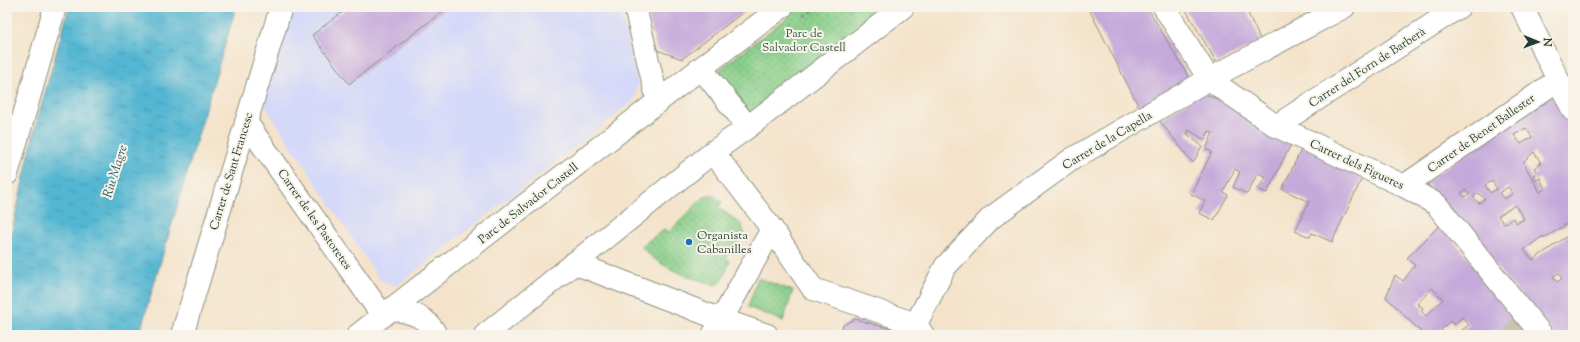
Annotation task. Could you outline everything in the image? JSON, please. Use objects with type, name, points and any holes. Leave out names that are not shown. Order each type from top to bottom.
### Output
[{"type":"street","points":[[7,174],[54,7]]},
{"type":"street","name":"Carrer de Sant Francesc","points":[[182,335],[281,7]]},
{"type":"street","points":[[635,7],[658,102]]},
{"type":"street","name":"Parc de Salvador Castell","points":[[362,333],[701,68],[782,7]]},
{"type":"street","points":[[485,335],[713,152],[748,127],[902,7]]},
{"type":"street","name":"Carrer dels Figueres","points":[[1164,7],[1209,79],[1276,126],[1404,186],[1436,204],[1542,335]]},
{"type":"street","name":"Carrer de la Capella","points":[[919,330],[945,267],[991,218],[1072,159],[1209,79],[1344,7]]},
{"type":"street","name":"Carrer del Forn de Barberà","points":[[1276,126],[1459,7]]},
{"type":"street","points":[[1522,7],[1573,110]]},
{"type":"street","points":[[701,68],[748,127]]},
{"type":"street","name":"Carrer de Benet Ballester","points":[[1404,186],[1558,80]]},
{"type":"street","name":"Carrer de les Pastoretes","points":[[246,122],[388,313]]},
{"type":"street","points":[[713,152],[772,229],[813,289],[919,330]]},
{"type":"street","points":[[718,327],[772,229]]},
{"type":"street","points":[[574,263],[718,327],[767,335]]},
{"type":"street","points":[[388,313],[420,316],[432,326],[436,335]]},
{"type":"shaded area","points":[[290,7],[619,7],[638,85],[633,101],[396,286],[380,280],[262,101]]},
{"type":"green space","name":"Parc de Salvador Castell","points":[[801,7],[894,7],[751,115],[719,83],[719,70]]},
{"type":"green space","points":[[714,196],[722,202],[718,207],[742,225],[744,234],[726,257],[730,261],[722,281],[715,285],[685,275],[665,266],[641,246],[665,229],[669,232],[704,197]]},
{"type":"green space","points":[[758,278],[793,291],[783,321],[748,307]]},
{"type":"water","name":"Riu Magre","points":[[69,7],[236,7],[139,335],[7,335],[7,253],[34,132]]},
{"type":"building","points":[[349,7],[448,7],[349,84],[312,35]]},
{"type":"building","points":[[646,7],[750,7],[682,59],[657,50]]},
{"type":"building","points":[[1088,7],[1147,7],[1190,79],[1139,107]]},
{"type":"building","points":[[1184,7],[1245,7],[1261,41],[1217,63]]},
{"type":"building","points":[[1556,89],[1573,121],[1573,220],[1544,238],[1543,236],[1524,250],[1533,260],[1573,232],[1573,295],[1569,297],[1573,303],[1573,335],[1555,335],[1452,215],[1426,182]],"holes":[[[1526,128],[1532,137],[1521,144],[1514,135]],[[1534,152],[1541,163],[1534,168],[1537,173],[1533,175],[1536,181],[1540,178],[1545,189],[1540,192],[1523,162]],[[1492,181],[1497,189],[1490,193],[1485,185]],[[1508,187],[1513,194],[1504,199],[1499,193]],[[1465,190],[1470,194],[1465,197],[1461,193]],[[1478,193],[1485,199],[1479,203],[1473,197]],[[1515,205],[1524,219],[1517,223],[1513,218],[1504,224],[1498,216]],[[1559,273],[1562,279],[1557,282],[1553,276]]]},
{"type":"building","points":[[1200,94],[1208,95],[1223,102],[1293,140],[1267,193],[1258,189],[1266,177],[1258,173],[1247,194],[1233,187],[1240,172],[1235,169],[1223,192],[1228,195],[1214,220],[1199,213],[1205,201],[1191,194],[1212,152],[1206,149],[1213,133],[1209,131],[1205,140],[1189,130],[1187,134],[1202,146],[1193,163],[1159,120]]},
{"type":"building","points":[[1303,146],[1363,176],[1332,242],[1312,233],[1310,237],[1295,231],[1309,202],[1282,189]]},
{"type":"building","points":[[1440,225],[1534,335],[1480,335],[1477,332],[1473,335],[1466,335],[1462,330],[1469,325],[1462,317],[1454,325],[1450,321],[1441,330],[1446,335],[1424,335],[1386,297],[1395,275],[1403,281],[1415,265],[1407,258]],"holes":[[[1432,288],[1443,299],[1426,316],[1421,311],[1423,308],[1417,304]]]},
{"type":"building","points":[[855,319],[913,335],[840,335],[843,325]]},
{"type":"tunnel","points":[[1512,335],[1522,326],[1536,328]]},
{"type":"place","name":"Organista Cabanilles","points":[[689,242]]}]
